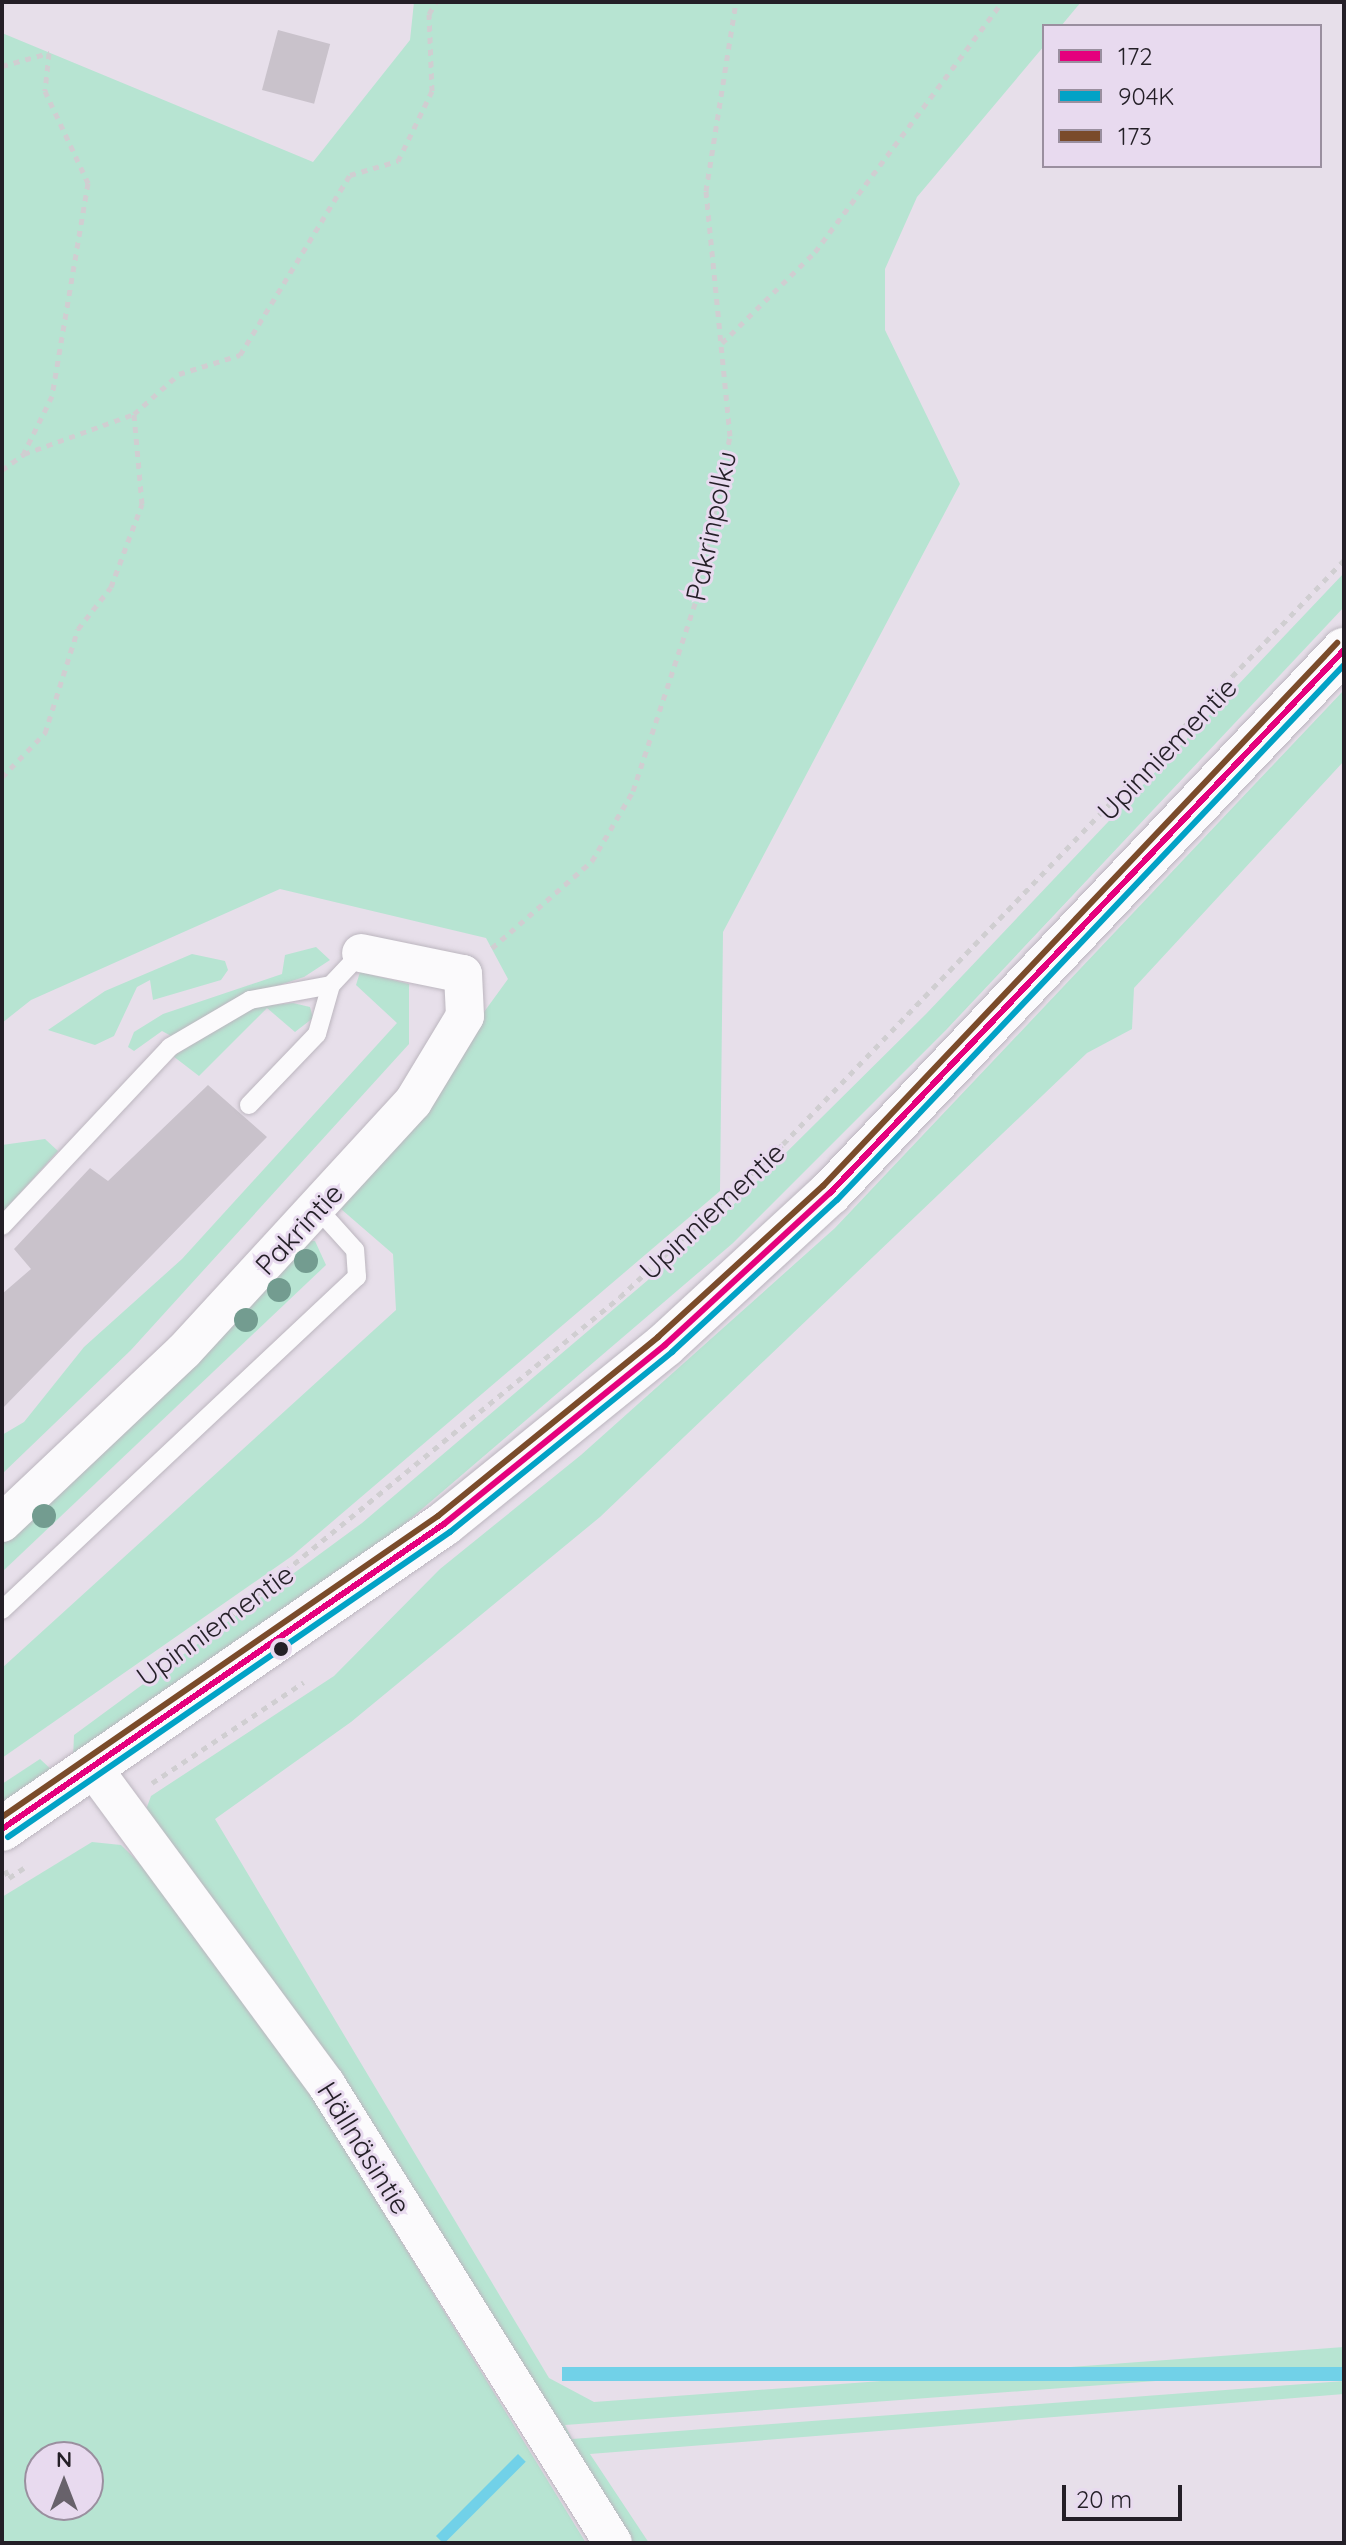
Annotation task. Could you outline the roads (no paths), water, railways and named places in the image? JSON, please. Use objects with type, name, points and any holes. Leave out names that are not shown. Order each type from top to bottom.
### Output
[{"type":"main road","name":"Upinniementie","points":[[2,1829],[444,1524],[665,1345],[830,1193],[1344,650]]},
{"type":"street","name":"Pakrintie","points":[[2,1523],[75,1461],[319,1210],[413,1102],[465,1016],[463,974],[361,953]]},
{"type":"street","name":"Hällnäsintie","points":[[93,1768],[326,2084],[563,2468],[613,2543]]},
{"type":"lane","points":[[249,1105],[317,1034],[331,985],[361,953]]},
{"type":"lane","points":[[2,1226],[170,1047],[250,1000],[331,985]]},
{"type":"lane","points":[[2,1610],[357,1277],[355,1250],[319,1210]]},
{"type":"water","points":[[562,2367],[1344,2367],[1344,2381],[562,2381]]},
{"type":"water","points":[[518,2454],[526,2462],[445,2543],[436,2536]]}]
